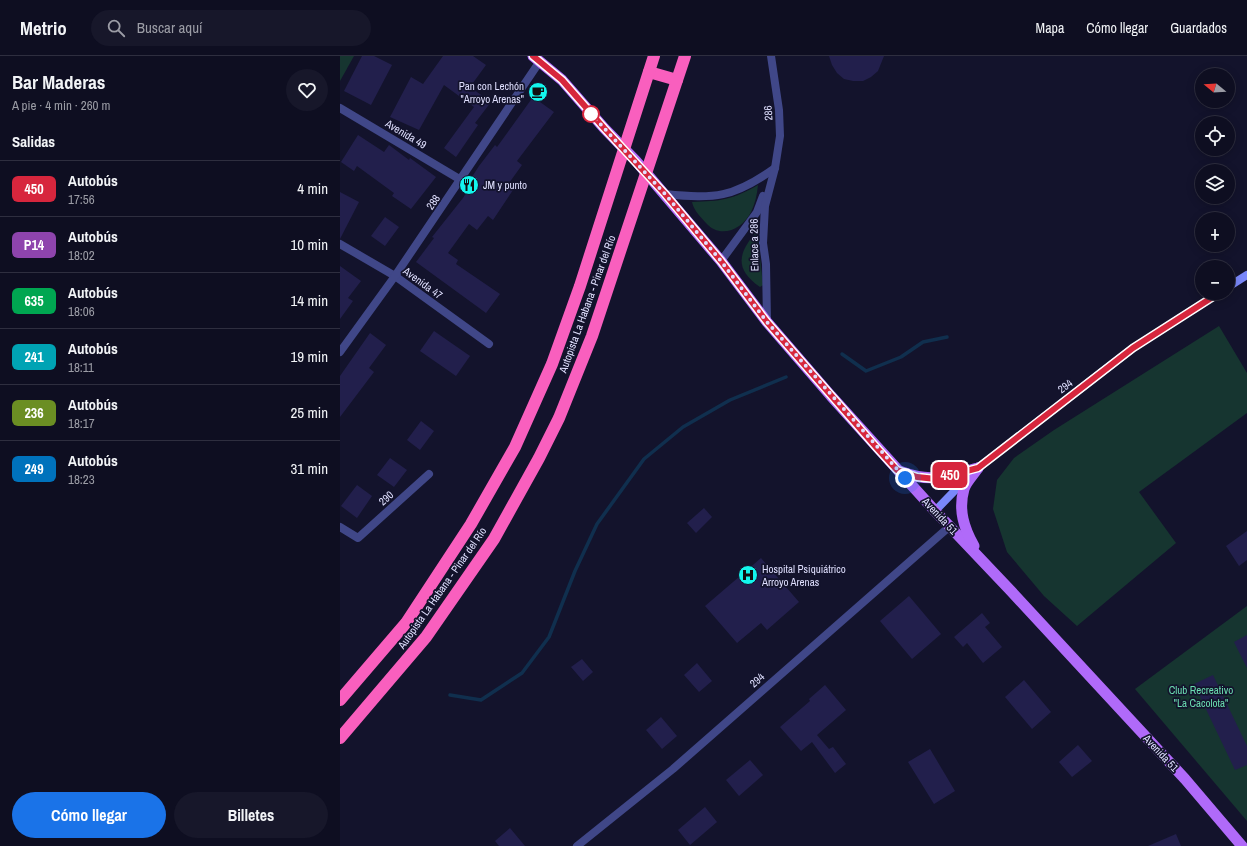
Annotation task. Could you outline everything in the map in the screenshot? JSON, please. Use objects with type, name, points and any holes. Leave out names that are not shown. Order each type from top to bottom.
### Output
[{"type":"highway","name":"Autopista La Habana - Pinar del Río","points":[[340,700],[406,623],[471,524],[514,447],[552,364],[605,209],[654,56]]},
{"type":"highway","name":"Autopista La Habana - Pinar del Río","points":[[340,738],[426,637],[494,539],[517,499],[559,418],[592,336],[686,56]]},
{"type":"highway","points":[[647,77],[676,85]]},
{"type":"main road","name":"Avenida 51","points":[[536,59],[562,80],[599,123],[665,194],[721,261],[767,322],[897,470],[1185,779],[1239,845]]},
{"type":"main road","points":[[1235,283],[1247,275]]},
{"type":"main road","name":"294","points":[[935,511],[978,468],[1133,348],[1208,300]]},
{"type":"main road","points":[[897,470],[917,477],[936,479],[978,468]]},
{"type":"main road","points":[[978,468],[964,488],[961,512],[966,531],[980,559]]},
{"type":"street","name":"286","points":[[771,56],[780,123],[780,136],[775,168]]},
{"type":"street","name":"288","points":[[340,352],[395,276],[461,180],[536,59]]},
{"type":"street","name":"Avenida 49","points":[[340,108],[461,180]]},
{"type":"street","points":[[665,194],[696,197],[734,192],[757,180],[775,168]]},
{"type":"street","name":"Enlace a 286","points":[[721,261],[757,212],[775,168]]},
{"type":"street","name":"Enlace a 286","points":[[767,322],[764,229],[765,206],[775,168]]},
{"type":"street","name":"Avenida 47","points":[[340,244],[395,276],[489,344]]},
{"type":"street","name":"290","points":[[340,527],[358,538],[429,474]]},
{"type":"street","name":"294","points":[[577,846],[674,769],[950,527]]},
{"type":"green space","points":[[340,56],[354,56],[340,81]]},
{"type":"green space","points":[[758,185],[756,199],[751,212],[742,224],[730,230],[718,231],[712,228],[694,208],[692,202],[726,199],[741,194]]},
{"type":"green space","points":[[757,231],[763,285],[760,287],[751,280],[742,266],[743,253],[746,246]]},
{"type":"green space","points":[[1219,326],[1247,373],[1247,413],[1139,492],[1176,543],[1077,626],[1044,596],[1007,552],[993,509],[997,480],[1014,458],[1054,430]]},
{"type":"green space","name":"Club Recreativo \"La Cacolota\"","points":[[1247,606],[1247,821],[1135,689]]},
{"type":"building","points":[[362,56],[374,56],[392,65],[371,105],[344,91]]},
{"type":"building","points":[[443,56],[473,56],[486,65],[470,87],[491,102],[475,123],[478,125],[456,157],[444,148],[474,107],[444,85],[419,130],[390,117],[411,77],[423,84]]},
{"type":"building","points":[[829,56],[884,56],[878,71],[871,77],[863,81],[853,81],[844,79],[837,73]]},
{"type":"building","points":[[533,97],[554,112],[517,161],[522,165],[507,186],[513,190],[493,220],[488,216],[477,230],[469,224],[448,253],[458,260],[456,264],[500,294],[486,313],[416,262],[434,238],[432,237],[463,198],[469,188],[466,186],[479,166],[495,145],[497,147]]},
{"type":"building","points":[[358,135],[384,152],[389,145],[436,177],[411,209],[392,196],[394,193],[357,166],[354,171],[341,162]]},
{"type":"building","points":[[340,192],[359,202],[340,239]]},
{"type":"building","points":[[385,217],[399,227],[385,246],[371,236]]},
{"type":"building","points":[[340,266],[361,281],[348,298],[353,301],[340,319]]},
{"type":"building","points":[[434,331],[470,356],[456,376],[420,351]]},
{"type":"building","points":[[370,333],[386,345],[369,368],[374,372],[340,417],[340,376]]},
{"type":"building","points":[[421,421],[434,431],[420,450],[407,440]]},
{"type":"building","points":[[390,458],[407,470],[394,487],[377,475]]},
{"type":"building","points":[[357,485],[372,496],[357,518],[341,506]]},
{"type":"building","points":[[704,508],[712,517],[696,533],[687,523]]},
{"type":"building","points":[[1247,531],[1247,560],[1239,566],[1226,546]]},
{"type":"building","points":[[761,558],[799,602],[767,630],[761,623],[737,643],[705,606]]},
{"type":"building","points":[[909,596],[941,634],[912,659],[880,621]]},
{"type":"building","points":[[982,613],[990,623],[985,627],[1002,647],[983,663],[967,643],[963,647],[954,637]]},
{"type":"building","points":[[1247,635],[1247,668],[1234,642]]},
{"type":"building","points":[[582,659],[593,672],[583,681],[571,667]]},
{"type":"building","points":[[697,663],[712,681],[699,692],[684,675]]},
{"type":"building","points":[[1213,675],[1247,746],[1247,765],[1235,770],[1194,684]]},
{"type":"building","points":[[1024,680],[1051,712],[1032,729],[1005,697]]},
{"type":"building","points":[[825,685],[846,710],[817,735],[829,749],[833,747],[846,764],[835,773],[812,742],[801,751],[780,727],[810,701],[809,699]]},
{"type":"building","points":[[661,717],[677,736],[662,749],[646,730]]},
{"type":"building","points":[[1078,745],[1092,761],[1072,777],[1059,762]]},
{"type":"building","points":[[930,749],[955,791],[934,804],[908,762]]},
{"type":"building","points":[[750,760],[763,775],[739,796],[726,780]]},
{"type":"building","points":[[705,807],[717,822],[690,845],[678,830]]},
{"type":"building","points":[[510,828],[525,846],[499,846],[495,841]]},
{"type":"building","points":[[1176,834],[1181,846],[1148,846]]},
{"type":"waterway","points":[[842,354],[866,371],[901,357],[923,342],[947,337]]},
{"type":"waterway","points":[[450,695],[481,700],[522,673],[549,637],[575,571],[597,524],[644,459],[683,427],[730,400],[786,377]]},
{"type":"bus line","name":"450","points":[[533,56],[562,80],[604,128],[636,161],[721,261],[767,322],[897,470],[917,477],[936,479],[978,468],[1133,348],[1208,300]]},
{"type":"place","name":"Pan con Lechón \"Arroyo Arenas\"","points":[[538,92]]},
{"type":"place","name":"JM y punto","points":[[469,185]]},
{"type":"place","name":"Hospital Psiquiátrico Arroyo Arenas","points":[[748,575]]},
{"type":"route","points":[[591,114],[665,194],[721,261],[767,322],[905,478]]}]
